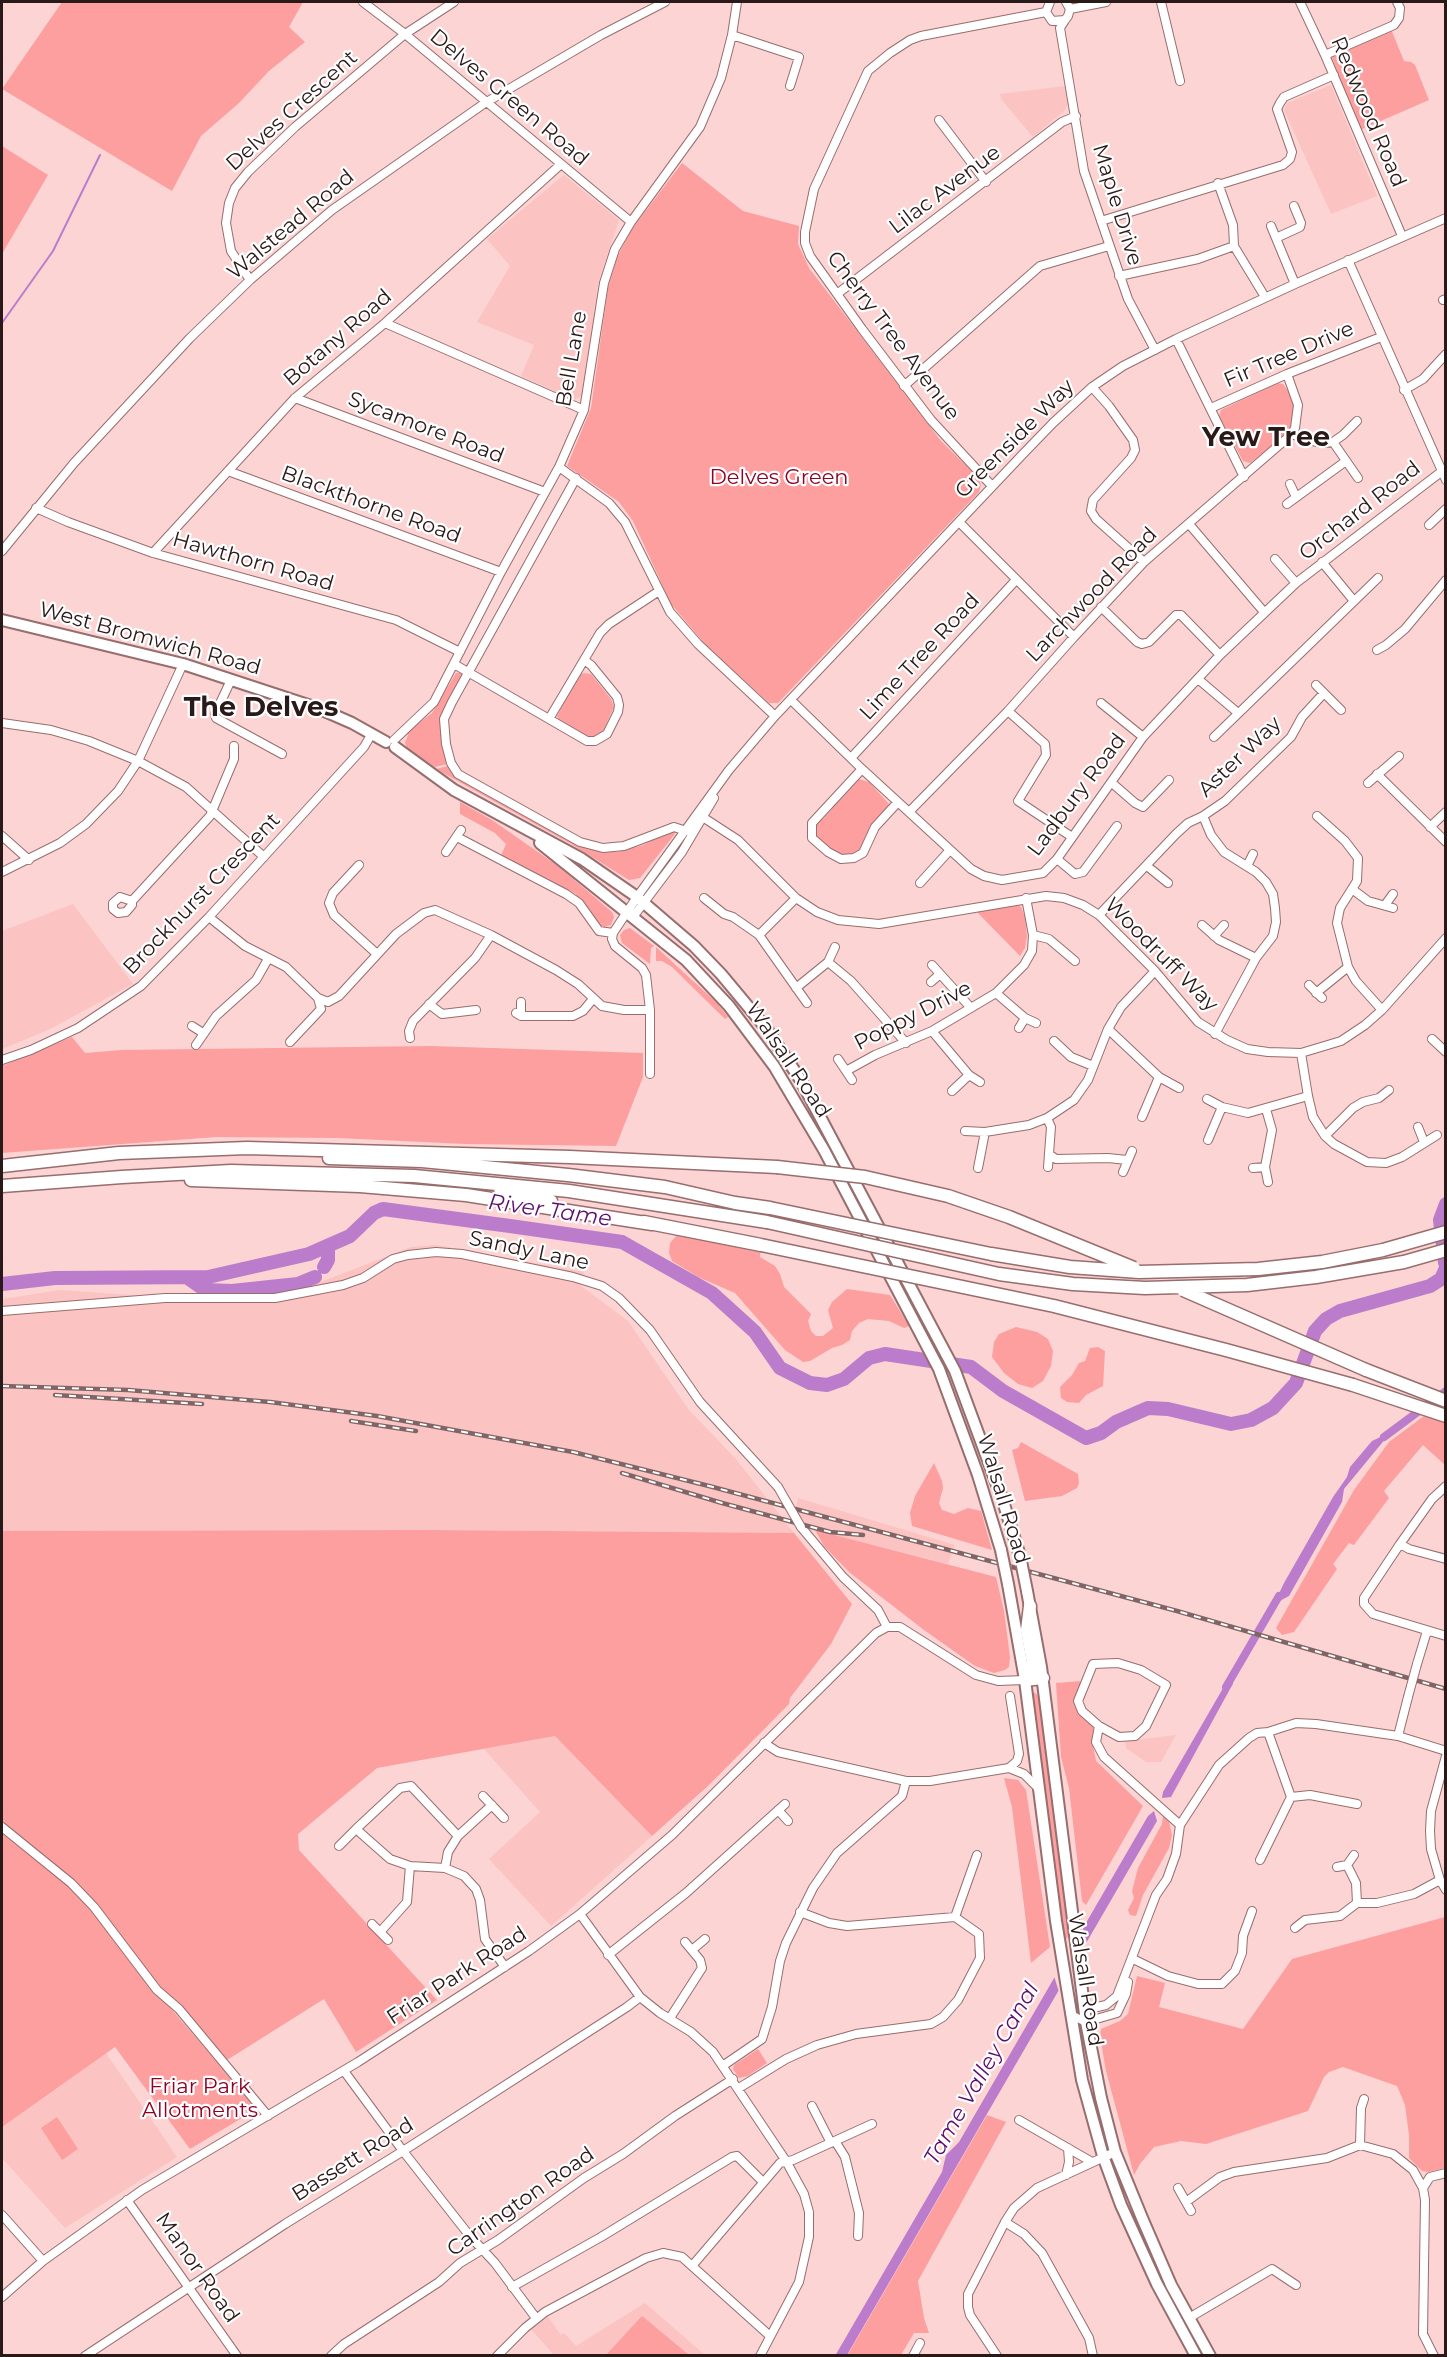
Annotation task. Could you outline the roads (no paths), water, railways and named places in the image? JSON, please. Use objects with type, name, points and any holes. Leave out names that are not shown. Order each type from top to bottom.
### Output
[{"type":"highway","points":[[2,1168],[119,1153],[248,1148],[570,1157],[777,1167],[864,1177],[948,1196],[1010,1217],[1113,1259],[1366,1370],[1446,1401]]},
{"type":"highway","points":[[2,1168],[116,1160],[263,1155],[410,1161],[523,1171],[665,1187],[991,1254],[1070,1267],[1139,1272],[1258,1269],[1322,1262],[1383,1250],[1446,1233]]},
{"type":"highway","points":[[2,1186],[231,1171],[455,1179],[569,1191],[767,1222],[999,1274],[1073,1284],[1145,1288],[1247,1285],[1317,1277],[1404,1262],[1446,1250]]},
{"type":"highway","points":[[122,1177],[360,1186],[466,1195],[652,1224],[1054,1306],[1353,1385],[1446,1416]]},
{"type":"highway","points":[[455,1179],[652,1224]]},
{"type":"highway","points":[[1025,1680],[1033,1669],[1034,1663],[1027,1630],[1030,1606]]},
{"type":"highway","points":[[1025,1680],[1043,1678]]},
{"type":"main road","name":"West Bromwich Road","points":[[2,620],[183,664],[320,708],[391,743],[454,790],[582,859],[640,899]]},
{"type":"main road","name":"West Bromwich Road","points":[[524,829],[630,914]]},
{"type":"main road","name":"Walsall Road","points":[[640,899],[694,946],[721,974],[766,1028],[795,1072],[955,1371],[1012,1527],[1030,1606],[1043,1678],[1079,1969],[1085,2090],[1103,2156],[1138,2244],[1196,2355]]},
{"type":"main road","name":"Walsall Road","points":[[630,914],[686,960],[710,984],[758,1042],[780,1083],[824,1150],[939,1369],[985,1496],[1008,1584],[1025,1680],[1066,1987],[1080,2017],[1116,2152],[1151,2240],[1210,2355]]},
{"type":"main road","points":[[780,1083],[795,1072]]},
{"type":"street","name":"Delves Green Road","points":[[363,2],[405,34],[631,222]]},
{"type":"street","name":"Delves Crescent","points":[[250,280],[231,251],[226,224],[229,203],[235,188],[248,172],[296,127],[405,34],[454,2]]},
{"type":"street","name":"Bell Lane","points":[[391,743],[434,702],[501,572],[559,467],[584,410],[604,284],[615,249],[631,222],[700,127],[721,78],[732,35],[737,2]]},
{"type":"street","points":[[1050,2],[1046,12],[1052,21],[1063,24],[1068,16],[1068,5],[1106,2]]},
{"type":"street","points":[[1161,2],[1180,81]]},
{"type":"street","name":"Redwood Road","points":[[1300,2],[1334,75],[1402,237]]},
{"type":"street","points":[[1325,55],[1394,25],[1399,18],[1400,8],[1397,2]]},
{"type":"street","name":"Walstead Road","points":[[2,551],[74,463],[161,368],[250,280],[332,210],[380,174],[486,102],[659,3]]},
{"type":"street","name":"Cherry Tree Avenue","points":[[992,486],[931,420],[904,386],[810,256],[805,243],[805,232],[814,189],[868,71],[910,40],[921,36],[1046,12]]},
{"type":"street","name":"Maple Drive","points":[[1063,24],[1084,171],[1128,299],[1155,350]]},
{"type":"street","points":[[732,35],[799,57],[790,86]]},
{"type":"street","points":[[1101,221],[1218,183],[1283,165],[1290,159],[1293,152],[1277,109],[1280,103],[1284,97],[1334,75]]},
{"type":"street","name":"Lilac Avenue","points":[[837,294],[1062,122],[1076,116]]},
{"type":"street","points":[[939,120],[986,182]]},
{"type":"street","name":"Botany Road","points":[[153,553],[295,398],[385,323],[560,165]]},
{"type":"street","points":[[1218,183],[1233,225],[1234,246],[1265,297]]},
{"type":"street","points":[[1276,238],[1298,229],[1300,223],[1294,206]]},
{"type":"street","name":"Greenside Way","points":[[640,899],[701,816],[729,770],[775,716],[992,486],[1053,423],[1092,387],[1123,366],[1176,339],[1265,297],[1446,218]]},
{"type":"street","points":[[1271,226],[1295,284]]},
{"type":"street","points":[[904,386],[1040,266],[1109,246]]},
{"type":"street","points":[[1119,276],[1198,259],[1234,246]]},
{"type":"street","name":"Orchard Road","points":[[1264,612],[1296,583],[1441,472],[1348,260]]},
{"type":"street","points":[[385,323],[584,410]]},
{"type":"street","name":"Fir Tree Drive","points":[[1211,408],[1287,374],[1381,337]]},
{"type":"street","points":[[1176,339],[1244,477]]},
{"type":"street","points":[[1404,390],[1424,379],[1446,354]]},
{"type":"street","points":[[1287,374],[1298,405],[1298,415],[1292,434],[1322,443],[1333,442],[1358,421]]},
{"type":"street","points":[[1092,387],[1109,406],[1133,440],[1135,450],[1131,458],[1093,500],[1091,512],[1144,562]]},
{"type":"street","name":"Sycamore Road","points":[[295,398],[545,492]]},
{"type":"street","name":"Larchwood Road","points":[[909,812],[1008,711],[1144,562],[1292,434]]},
{"type":"street","points":[[1333,442],[1358,478]]},
{"type":"street","points":[[1287,504],[1346,461]]},
{"type":"street","points":[[559,467],[609,503],[625,522],[670,612],[698,644],[775,716]]},
{"type":"street","name":"Blackthorne Road","points":[[228,471],[501,572]]},
{"type":"street","points":[[1441,472],[1446,480]]},
{"type":"street","points":[[576,478],[444,719],[446,744],[451,763],[458,774],[580,842],[603,848],[624,846],[674,827],[686,831]]},
{"type":"street","points":[[1290,484],[1296,496]]},
{"type":"street","name":"Hawthorn Road","points":[[36,508],[153,553],[396,620],[460,651]]},
{"type":"street","points":[[1429,525],[1446,509]]},
{"type":"street","points":[[959,522],[1074,637]]},
{"type":"street","points":[[1189,524],[1264,612]]},
{"type":"street","points":[[1275,559],[1296,583]]},
{"type":"street","points":[[1323,562],[1354,600]]},
{"type":"street","points":[[1214,737],[1378,578]]},
{"type":"street","name":"Lime Tree Road","points":[[850,758],[1016,580]]},
{"type":"street","points":[[1377,650],[1405,629],[1446,580]]},
{"type":"street","points":[[549,719],[600,633],[609,624],[659,591]]},
{"type":"street","points":[[1101,608],[1137,642],[1143,644],[1149,642],[1176,615],[1180,615],[1220,655]]},
{"type":"street","name":"Ladbury Road","points":[[791,700],[850,758],[971,869],[984,876],[1002,880],[1043,873],[1057,859],[1143,737],[1264,612]]},
{"type":"street","points":[[1386,645],[1393,654]]},
{"type":"street","points":[[454,664],[587,741],[595,741],[607,734],[618,712],[617,697],[591,665],[584,660]]},
{"type":"street","points":[[2,872],[60,843],[86,824],[118,791],[138,761],[183,664]]},
{"type":"street","points":[[1198,679],[1238,713]]},
{"type":"street","points":[[231,680],[215,714],[216,718],[282,754]]},
{"type":"street","points":[[1316,685],[1341,710]]},
{"type":"street","name":"Aster Way","points":[[1100,915],[1176,834],[1188,823],[1225,801],[1292,737],[1302,717],[1324,693]]},
{"type":"street","points":[[1101,703],[1143,737]]},
{"type":"street","points":[[1008,711],[1045,744],[1046,755],[1018,801],[1072,837]]},
{"type":"street","points":[[2,723],[51,730],[89,741],[138,761],[186,787],[264,857]]},
{"type":"street","name":"Brockhurst Crescent","points":[[2,1060],[52,1041],[111,1008],[141,986],[264,857],[364,747],[371,735]]},
{"type":"street","points":[[132,901],[210,816],[234,759],[234,746]]},
{"type":"street","points":[[1368,783],[1399,756]]},
{"type":"street","points":[[862,769],[812,823],[812,838],[828,852],[841,859],[854,858],[863,853],[875,827],[898,802]]},
{"type":"street","points":[[1377,774],[1446,842]]},
{"type":"street","points":[[1112,783],[1143,807],[1169,780]]},
{"type":"street","points":[[1430,827],[1446,812]]},
{"type":"street","name":"Greenside Way","points":[[640,899],[686,831],[701,816]]},
{"type":"street","name":"Woodruff Way","points":[[701,816],[738,840],[795,898],[817,912],[838,920],[879,924],[1047,896],[1064,898],[1083,905],[1100,915],[1155,971],[1198,1022],[1215,1034],[1247,1049],[1301,1053],[1341,1041],[1382,1010],[1444,941]]},
{"type":"street","points":[[1203,816],[1211,835],[1224,852],[1247,866],[1266,882],[1273,894],[1276,922],[1273,936],[1256,958],[1215,1034]]},
{"type":"street","points":[[1317,816],[1345,841],[1358,858],[1357,881],[1340,908],[1337,923],[1348,967],[1356,981],[1382,1010]]},
{"type":"street","points":[[1057,859],[1075,874],[1083,872],[1117,826]]},
{"type":"street","points":[[1324,835],[1330,827]]},
{"type":"street","points":[[446,852],[459,834],[566,894],[579,903],[599,931],[613,933]]},
{"type":"street","points":[[2,836],[29,860]]},
{"type":"street","points":[[920,883],[950,850]]},
{"type":"street","points":[[1247,866],[1253,854]]},
{"type":"street","points":[[1147,866],[1168,883]]},
{"type":"street","points":[[357,871],[333,893],[329,903],[334,915],[377,954]]},
{"type":"street","points":[[1352,889],[1368,901],[1389,907],[1393,894]]},
{"type":"street","points":[[704,898],[724,914],[733,917],[759,935],[807,1003]]},
{"type":"street","points":[[759,935],[795,898]]},
{"type":"street","name":"Poppy Drive","points":[[846,1071],[875,1055],[932,1031],[996,993],[1024,965],[1032,951],[1033,934],[1026,898]]},
{"type":"street","points":[[640,899],[613,933],[612,939],[615,946],[642,968],[646,975],[650,1010],[650,1074]]},
{"type":"street","points":[[209,917],[245,946],[285,967],[318,998],[328,1002],[339,996],[377,954],[413,921],[424,913],[435,910],[491,935],[556,970],[578,984],[602,1006],[624,1010],[650,1010]]},
{"type":"street","points":[[719,924],[724,914]]},
{"type":"street","points":[[1214,936],[1224,925]]},
{"type":"street","points":[[1202,926],[1231,947],[1256,958]]},
{"type":"street","points":[[1033,934],[1062,944],[1075,961]]},
{"type":"street","points":[[399,1033],[409,1034],[413,1020],[475,958],[491,935]]},
{"type":"street","points":[[796,988],[828,962],[835,947]]},
{"type":"street","points":[[196,1045],[216,1016],[256,980],[268,959]]},
{"type":"street","points":[[828,962],[851,981],[906,1043]]},
{"type":"street","points":[[932,965],[971,1008]]},
{"type":"street","points":[[1309,985],[1319,995],[1348,967]]},
{"type":"street","points":[[965,1131],[985,1132],[1013,1128],[1047,1118],[1074,1100],[1088,1080],[1108,1029],[1121,1007],[1155,971]]},
{"type":"street","points":[[931,982],[940,974]]},
{"type":"street","points":[[996,993],[1025,1018],[1036,1023]]},
{"type":"street","points":[[290,1042],[321,1009],[318,998]]},
{"type":"street","points":[[521,1002],[519,1015],[573,1016],[583,1011],[593,999]]},
{"type":"street","points":[[429,1004],[442,1014],[459,1008],[476,1010]]},
{"type":"street","points":[[1019,1028],[1025,1018]]},
{"type":"street","points":[[192,1026],[203,1033]]},
{"type":"street","points":[[1108,1029],[1160,1077],[1179,1088]]},
{"type":"street","points":[[932,1031],[969,1075],[980,1082]]},
{"type":"street","points":[[300,1033],[307,1040]]},
{"type":"street","points":[[1432,1039],[1444,1048]]},
{"type":"street","points":[[1054,1041],[1082,1063],[1093,1066]]},
{"type":"street","points":[[1058,1059],[1064,1051]]},
{"type":"street","points":[[1301,1053],[1313,1117],[1324,1136],[1342,1149],[1367,1162],[1386,1163],[1402,1157],[1437,1135]]},
{"type":"street","name":"Poppy Drive","points":[[838,1059],[852,1080]]},
{"type":"street","points":[[952,1091],[969,1075]]},
{"type":"street","points":[[1142,1117],[1160,1077]]},
{"type":"street","points":[[1324,1136],[1353,1108],[1363,1102],[1382,1102],[1389,1090]]},
{"type":"street","points":[[1207,1099],[1222,1107],[1248,1113],[1308,1096]]},
{"type":"street","points":[[1148,1105],[1156,1110]]},
{"type":"street","points":[[1208,1140],[1222,1107]]},
{"type":"street","points":[[1266,1109],[1272,1130],[1265,1167],[1268,1182]]},
{"type":"street","points":[[1047,1118],[1051,1126],[1048,1167]]},
{"type":"street","points":[[1418,1127],[1424,1142]]},
{"type":"street","points":[[978,1168],[985,1132]]},
{"type":"street","points":[[1123,1172],[1132,1151]]},
{"type":"street","points":[[1050,1155],[1056,1159],[1127,1160]]},
{"type":"street","points":[[1253,1168],[1265,1167]]},
{"type":"street","name":"Sandy Lane","points":[[2,1311],[165,1298],[274,1298],[343,1285],[363,1278],[393,1259],[436,1252],[495,1260],[573,1276],[602,1286],[619,1298],[650,1330],[700,1402],[778,1486],[801,1527],[843,1577],[878,1610],[887,1627]]},
{"type":"street","points":[[1446,1486],[1432,1499],[1364,1598],[1364,1604],[1373,1614],[1446,1636]]},
{"type":"street","points":[[1400,1544],[1409,1549],[1446,1559]]},
{"type":"street","points":[[887,1627],[894,1625],[907,1630],[976,1675],[998,1681],[1025,1680]]},
{"type":"street","name":"Friar Park Road","points":[[2,2297],[43,2261],[127,2200],[344,2071],[505,1967],[580,1914],[672,1835],[861,1646],[887,1627]]},
{"type":"street","points":[[1398,1736],[1427,1631]]},
{"type":"street","points":[[1118,1663],[1141,1670],[1166,1685],[1146,1726],[1135,1736],[1119,1737],[1099,1726],[1082,1711],[1078,1701],[1093,1664],[1118,1663]]},
{"type":"street","points":[[1009,1768],[1017,1761],[1019,1754],[1013,1701]]},
{"type":"street","points":[[1080,2017],[1106,2005],[1117,1996],[1156,1895],[1167,1879],[1176,1854],[1180,1825],[1219,1765],[1248,1738],[1257,1733],[1296,1724],[1306,1724],[1398,1736],[1446,1751]]},
{"type":"street","points":[[1099,1726],[1096,1742],[1104,1757],[1180,1825]]},
{"type":"street","points":[[1260,1860],[1291,1797],[1268,1732]]},
{"type":"street","points":[[764,1743],[778,1752],[906,1782],[930,1781],[1009,1768],[1024,1774],[1039,1789]]},
{"type":"street","points":[[1446,1756],[1431,1811],[1430,1831],[1431,1849],[1440,1880],[1446,1890]]},
{"type":"street","points":[[724,2066],[762,2039],[766,2031],[780,1960],[800,1912],[813,1888],[837,1852],[902,1796],[906,1782]]},
{"type":"street","points":[[339,1846],[405,1785],[411,1786],[458,1836]]},
{"type":"street","points":[[1291,1797],[1310,1795],[1357,1804]]},
{"type":"street","points":[[483,1796],[504,1818]]},
{"type":"street","points":[[608,1955],[686,1893],[785,1804]]},
{"type":"street","points":[[445,1868],[448,1852],[458,1836],[492,1805]]},
{"type":"street","points":[[778,1810],[788,1821]]},
{"type":"street","points":[[2,1827],[71,1883],[94,1907],[157,1990],[179,2008],[268,2116]]},
{"type":"street","points":[[356,1829],[390,1860],[410,1866],[445,1868],[464,1876],[476,1889],[480,1900],[485,1939],[505,1967]]},
{"type":"street","points":[[955,1917],[976,1855]]},
{"type":"street","points":[[1337,1867],[1347,1865],[1354,1855]]},
{"type":"street","points":[[1347,1865],[1356,1883],[1357,1903]]},
{"type":"street","points":[[381,1932],[408,1902],[410,1866]]},
{"type":"street","points":[[1295,1928],[1305,1920],[1340,1916],[1357,1903],[1377,1903],[1414,1894],[1440,1880]]},
{"type":"street","points":[[1133,1959],[1168,1976],[1188,1982],[1222,1984],[1235,1971],[1242,1953],[1244,1936],[1252,1911]]},
{"type":"street","points":[[739,2088],[786,2059],[817,2044],[856,2034],[931,2024],[943,2017],[958,2000],[980,1959],[979,1934],[955,1917],[847,1926],[829,1923],[800,1912]]},
{"type":"street","points":[[580,1914],[640,1996],[702,2040],[724,2066],[804,2194],[809,2212],[809,2236],[799,2282],[760,2355]]},
{"type":"street","points":[[372,1924],[388,1940]]},
{"type":"street","points":[[692,1950],[705,1939]]},
{"type":"street","points":[[670,2019],[702,1968],[700,1960],[685,1942]]},
{"type":"street","points":[[1080,2017],[1117,2013],[1126,1994],[1133,1959]]},
{"type":"street","name":"Bassett Road","points":[[85,2355],[285,2224],[619,2013],[640,1996]]},
{"type":"street","points":[[344,2071],[403,2151],[536,2318]]},
{"type":"street","name":"Carrington Road","points":[[331,2355],[344,2344],[439,2282],[460,2263],[733,2079]]},
{"type":"street","points":[[1360,2145],[1361,2108],[1364,2099]]},
{"type":"street","points":[[1352,2104],[1361,2108]]},
{"type":"street","points":[[812,2106],[832,2142],[845,2157],[860,2213],[858,2236]]},
{"type":"street","points":[[1019,2120],[1092,2162]]},
{"type":"street","points":[[692,2266],[780,2163],[872,2124]]},
{"type":"street","points":[[1186,2202],[1220,2176],[1234,2172],[1327,2158],[1360,2145],[1393,2154],[1413,2170],[1423,2188],[1425,2200],[1423,2334],[1434,2355]]},
{"type":"street","points":[[1066,2175],[1069,2163],[1068,2148]]},
{"type":"street","points":[[997,2355],[970,2315],[968,2294],[1005,2222],[1014,2208],[1027,2195],[1103,2156],[1116,2152]]},
{"type":"street","points":[[512,2287],[601,2237],[732,2157],[737,2156],[763,2182]]},
{"type":"street","points":[[1423,2188],[1430,2177],[1446,2173]]},
{"type":"street","points":[[1178,2188],[1191,2211]]},
{"type":"street","name":"Manor Road","points":[[127,2200],[237,2355]]},
{"type":"street","points":[[2,2215],[43,2261]]},
{"type":"street","points":[[1005,2222],[1024,2234],[1042,2253],[1089,2338],[1094,2355]]},
{"type":"street","points":[[497,2355],[536,2318],[656,2254],[677,2254],[770,2336]]},
{"type":"street","points":[[1189,2318],[1272,2269],[1296,2285]]},
{"type":"street","points":[[913,2355],[920,2343]]},
{"type":"waterway","points":[[2,323],[53,251],[100,155]]},
{"type":"waterway","name":"River Tame","points":[[1445,1263],[1440,1220],[1446,1204]]},
{"type":"waterway","name":"River Tame","points":[[2,1284],[55,1278],[208,1277],[309,1254],[350,1236],[374,1213],[383,1209],[510,1226],[622,1242],[712,1293],[755,1332],[780,1368],[810,1383],[827,1385],[844,1379],[869,1358],[885,1354],[971,1367],[1003,1391],[1086,1438],[1101,1433],[1116,1422],[1148,1408],[1168,1409],[1231,1424],[1251,1420],[1273,1408],[1296,1383],[1315,1331],[1326,1319],[1340,1311],[1430,1286],[1441,1279],[1446,1268]]},
{"type":"waterway","name":"River Tame","points":[[324,1267],[328,1260],[328,1246]]},
{"type":"waterway","name":"River Tame","points":[[188,1278],[205,1290],[232,1291],[298,1284],[315,1277]]},
{"type":"waterway","points":[[1384,1437],[1446,1391]]},
{"type":"waterway","points":[[1226,1687],[1279,1596]]},
{"type":"railway","points":[[2,1386],[128,1390],[270,1402],[377,1416],[573,1452],[1177,1611],[1446,1689]]},
{"type":"railway","points":[[55,1395],[202,1404]]},
{"type":"railway","points":[[351,1421],[416,1431]]},
{"type":"railway","points":[[622,1473],[830,1532],[863,1535]]},
{"type":"district","name":"Yew Tree","points":[[1266,438]]},
{"type":"district","name":"The Delves","points":[[261,708]]},
{"type":"park label","name":"Delves Green","points":[[779,478]]},
{"type":"park label","name":"Friar Park Allotments","points":[[200,2099]]},
{"type":"water label","name":"Tame Valley Canal","points":[[982,2074]]}]
